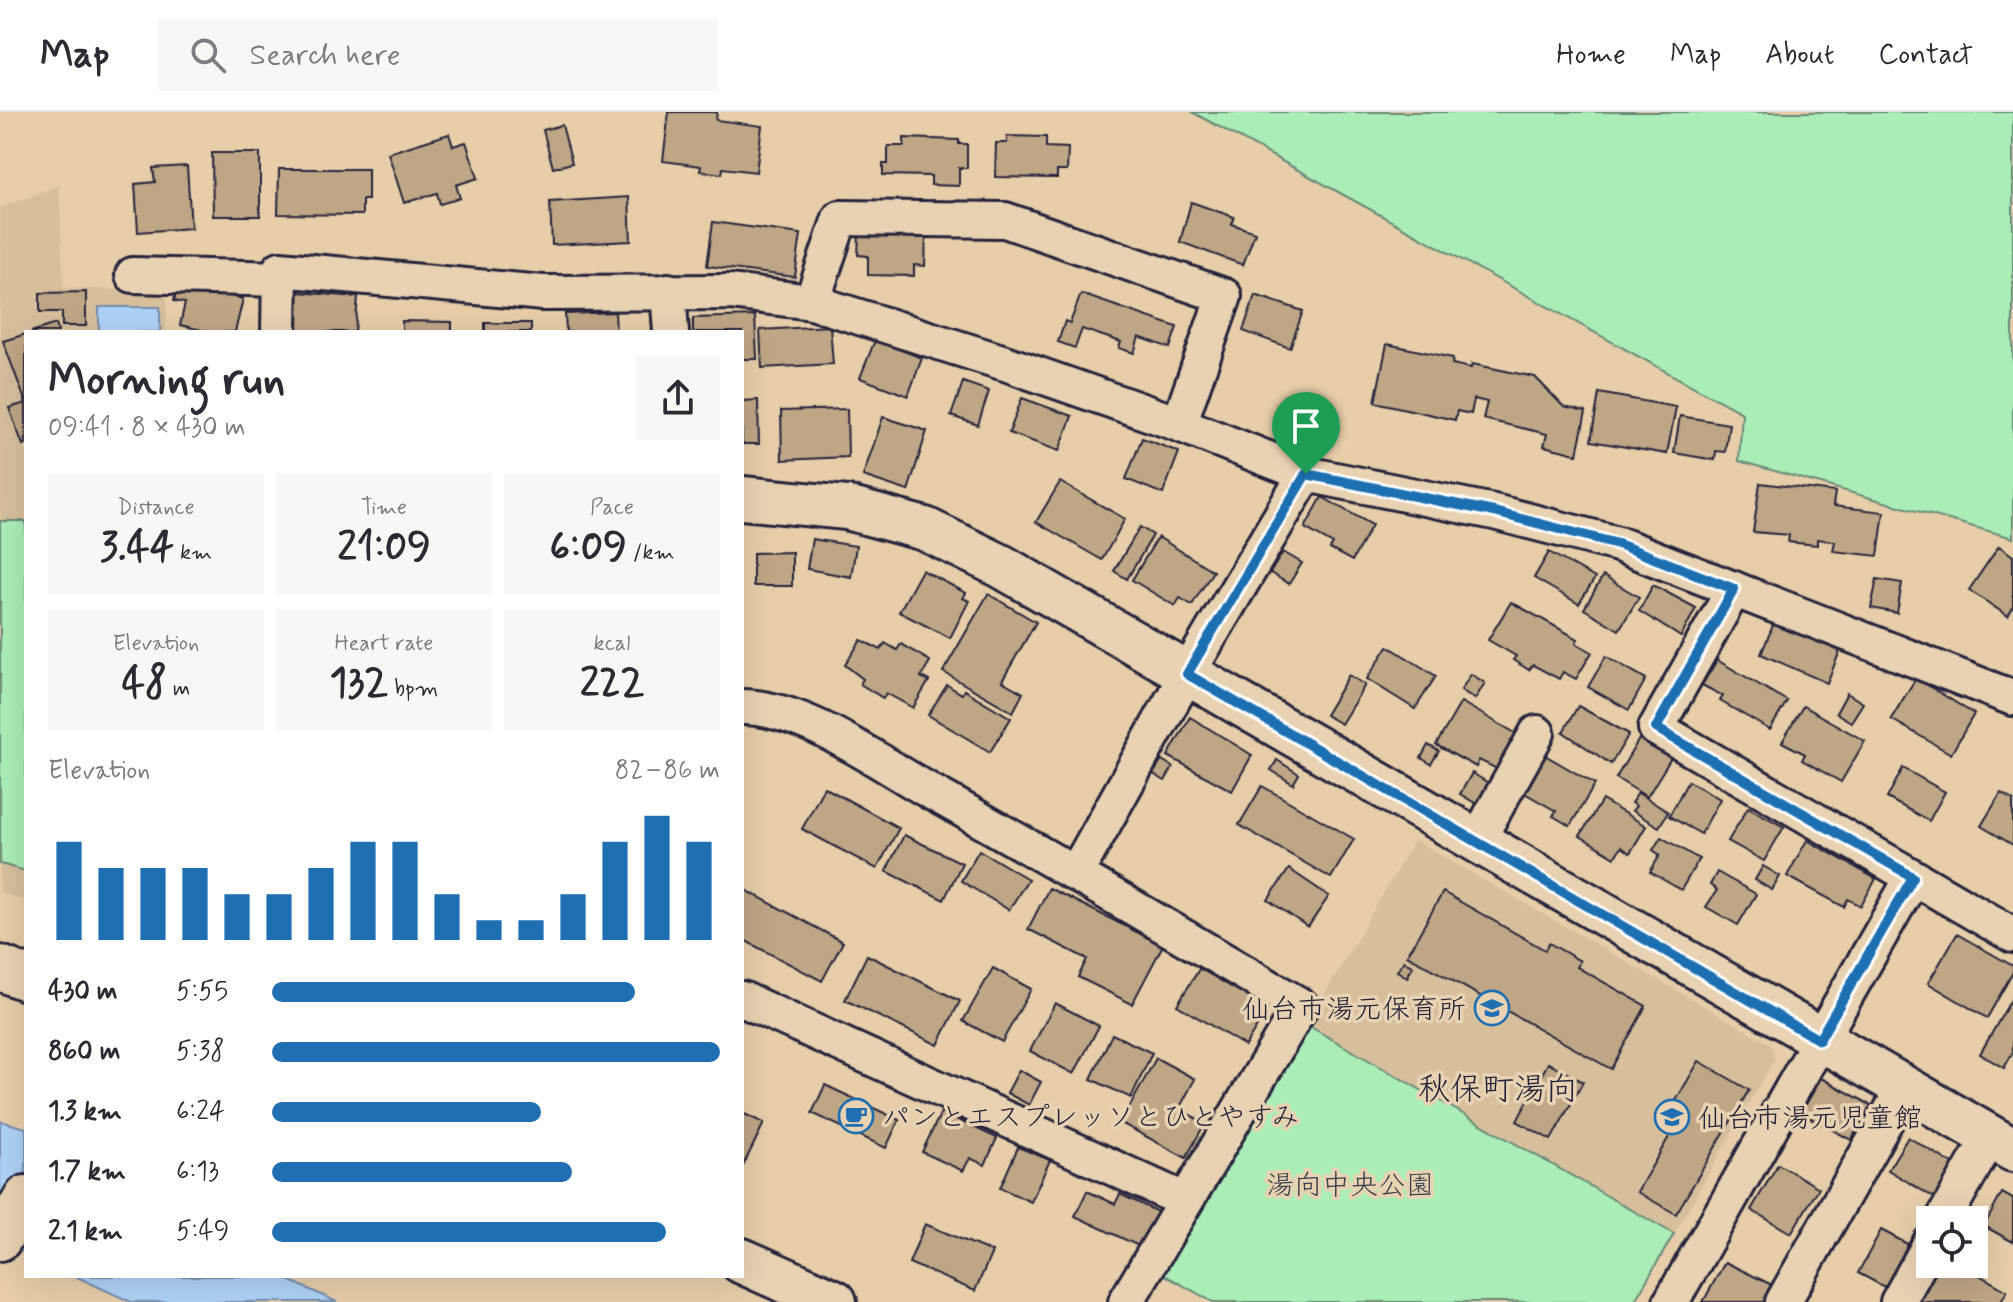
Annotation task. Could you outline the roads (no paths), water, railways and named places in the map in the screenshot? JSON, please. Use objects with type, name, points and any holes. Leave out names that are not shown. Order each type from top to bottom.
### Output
[{"type":"main road","points":[[0,968],[24,977]]},
{"type":"main road","points":[[744,1262],[834,1302]]},
{"type":"street","points":[[812,302],[840,218],[1005,220],[1224,296],[1179,424]]},
{"type":"street","points":[[279,330],[280,269],[543,293],[730,292],[812,302],[862,315],[1179,424],[1306,474],[1494,512],[1618,544],[2013,698]]},
{"type":"street","points":[[133,275],[280,279]]},
{"type":"street","points":[[668,291],[671,330]]},
{"type":"street","points":[[1076,873],[1187,674],[1306,474]]},
{"type":"street","points":[[744,498],[847,508],[925,529],[1001,566],[2002,1143],[1954,1206]]},
{"type":"street","points":[[1734,589],[1656,728],[2013,935]]},
{"type":"street","points":[[744,707],[756,707],[808,723],[1076,873],[1301,1006],[1126,1302]]},
{"type":"street","points":[[1477,841],[1537,733]]},
{"type":"street","points":[[1671,1302],[1913,877]]},
{"type":"street","points":[[744,1000],[1184,1200]]},
{"type":"street","points":[[1783,1302],[1904,1088]]},
{"type":"street","points":[[0,1239],[24,1200]]},
{"type":"street","points":[[1898,1302],[1916,1269]]},
{"type":"water","points":[[99,307],[160,307],[160,330],[99,330]]},
{"type":"water","points":[[0,1121],[24,1127],[24,1253],[0,1242]]},
{"type":"water","points":[[79,1278],[284,1278],[337,1302],[131,1302]]},
{"type":"place","name":"仙台市湯元保育所","points":[[1492,1008]]},
{"type":"place","name":"パンとエスプレッソとひとやすみ","points":[[856,1116]]},
{"type":"place","name":"仙台市湯元児童館","points":[[1672,1117]]},
{"type":"district","name":"秋保町湯向","points":[[1498,1088]]},
{"type":"park label","name":"湯向中央公園","points":[[1350,1184]]}]
